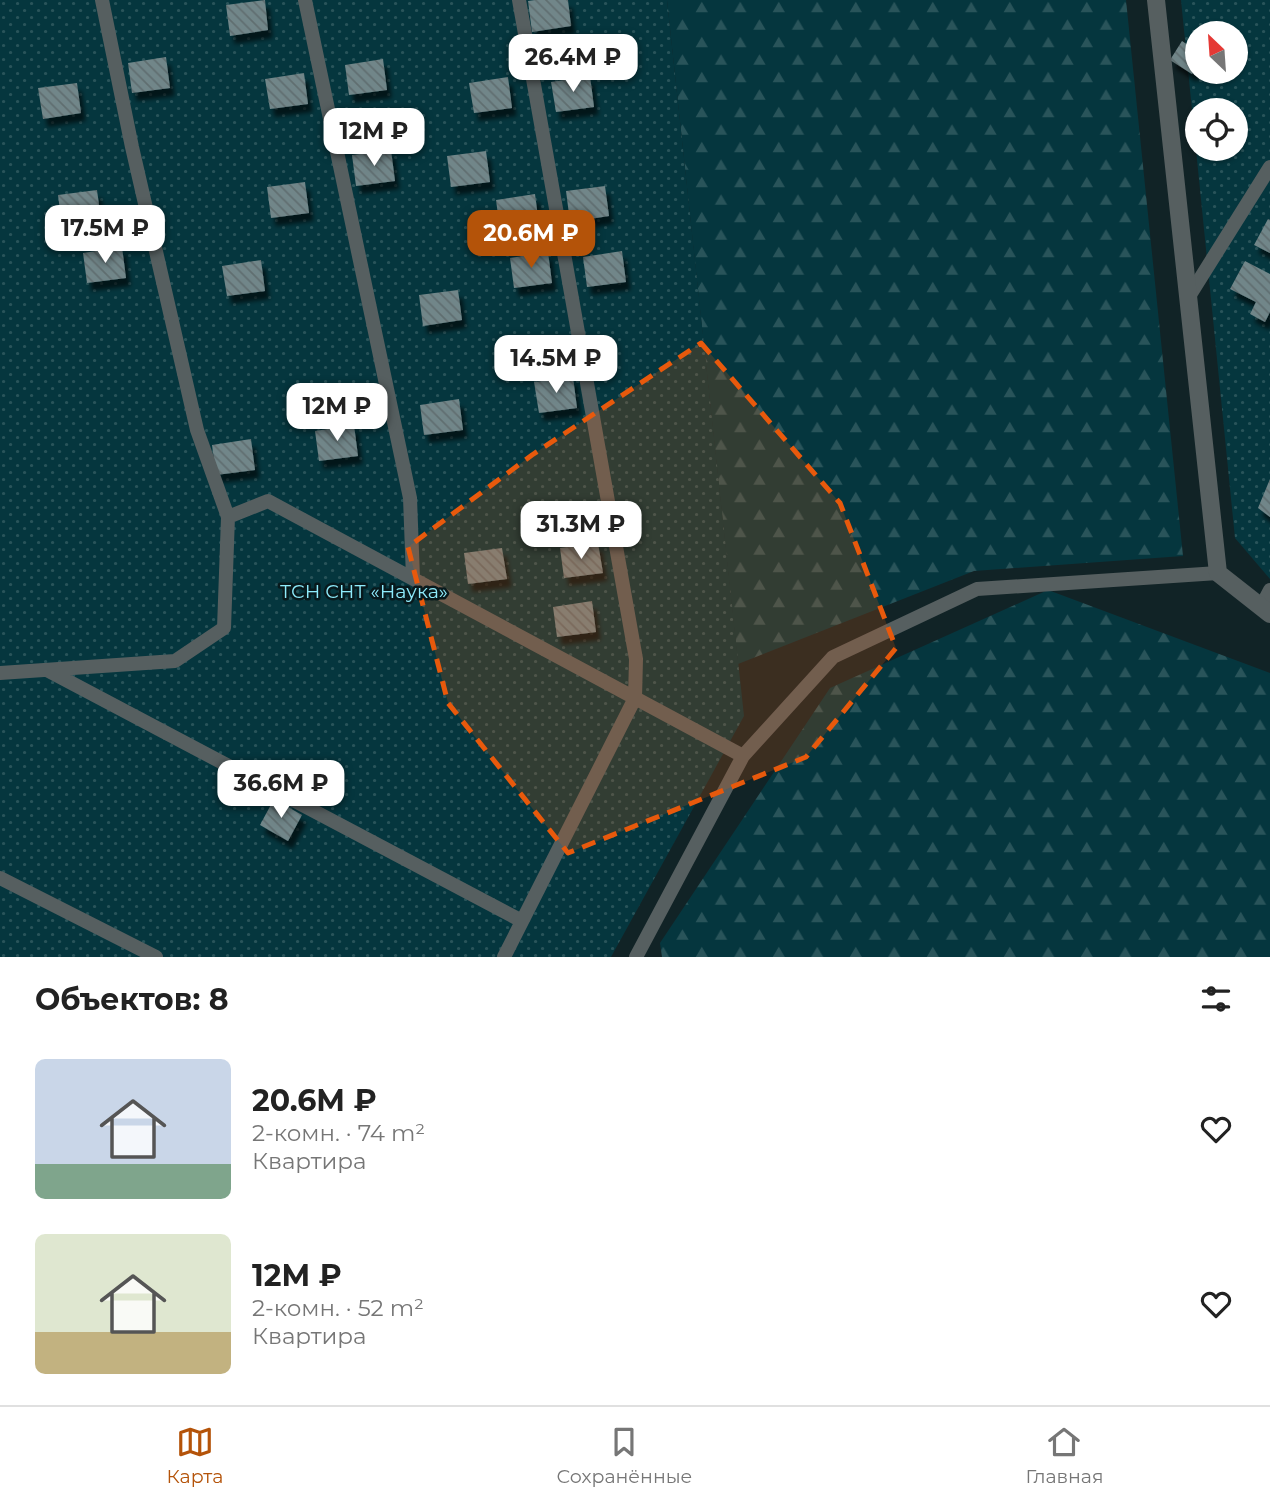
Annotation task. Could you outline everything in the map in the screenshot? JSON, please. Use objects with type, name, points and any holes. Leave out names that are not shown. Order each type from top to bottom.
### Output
[{"type":"street","points":[[1156,0],[1218,573],[1265,611]]},
{"type":"lane","points":[[0,674],[175,661],[224,628],[228,517],[197,430],[132,147],[102,0]]},
{"type":"lane","points":[[304,0],[410,498],[413,578]]},
{"type":"lane","points":[[504,957],[635,698],[633,646],[519,0]]},
{"type":"lane","points":[[1188,298],[1270,167]]},
{"type":"lane","points":[[228,517],[268,501],[743,756]]},
{"type":"lane","points":[[636,957],[743,756],[833,657],[977,589],[1218,573]]},
{"type":"lane","points":[[1265,611],[1270,590]]},
{"type":"lane","points":[[47,670],[523,921]]},
{"type":"lane","points":[[0,878],[156,957]]},
{"type":"highlighted area","points":[[701,343],[840,503],[896,648],[806,757],[568,853],[448,703],[408,547],[532,455]]},
{"type":"green space","name":"ТСН СНТ «Наука»","points":[[0,0],[667,0],[744,716],[611,957],[0,957]]},
{"type":"green space","points":[[667,0],[1126,0],[1183,556],[974,571],[738,664]]},
{"type":"green space","points":[[1181,0],[1270,0],[1270,579],[1235,538],[1197,161],[1248,161],[1248,98],[1191,98],[1189,84],[1248,84],[1248,21],[1185,21],[1185,40]]},
{"type":"green space","points":[[1048,590],[1270,673],[1270,957],[662,957],[660,943],[830,688]]},
{"type":"building","points":[[265,0],[268,30],[230,36],[226,5]]},
{"type":"building","points":[[568,0],[571,26],[532,32],[528,1]]},
{"type":"building","points":[[1182,41],[1185,43],[1185,70],[1170,60]]},
{"type":"building","points":[[166,57],[170,88],[132,93],[128,63]]},
{"type":"building","points":[[383,59],[387,90],[349,95],[345,65]]},
{"type":"building","points":[[304,73],[308,104],[270,109],[265,79]]},
{"type":"building","points":[[590,76],[594,107],[556,112],[551,82]]},
{"type":"building","points":[[508,77],[512,108],[474,113],[469,83]]},
{"type":"building","points":[[77,83],[81,113],[43,119],[38,88]]},
{"type":"building","points":[[391,150],[395,181],[356,186],[352,155]]},
{"type":"building","points":[[486,151],[490,182],[451,187],[447,156]]},
{"type":"building","points":[[305,182],[309,213],[271,218],[267,187]]},
{"type":"building","points":[[605,186],[609,216],[570,222],[566,191]]},
{"type":"building","points":[[97,190],[101,220],[62,226],[58,195]]},
{"type":"building","points":[[535,194],[539,225],[500,230],[496,200]]},
{"type":"building","points":[[1268,219],[1270,220],[1270,253],[1254,245]]},
{"type":"building","points":[[122,247],[126,278],[87,283],[83,253]]},
{"type":"building","points":[[622,251],[626,282],[587,287],[583,257]]},
{"type":"building","points":[[548,252],[552,283],[514,288],[510,258]]},
{"type":"building","points":[[261,260],[265,291],[227,296],[222,266]]},
{"type":"building","points":[[1245,261],[1270,274],[1270,312],[1265,322],[1250,314],[1256,302],[1230,289]]},
{"type":"building","points":[[458,290],[462,320],[423,326],[419,295]]},
{"type":"building","points":[[573,377],[577,408],[539,413],[534,382]]},
{"type":"building","points":[[459,399],[463,430],[424,435],[420,405]]},
{"type":"building","points":[[354,425],[358,456],[319,461],[315,431]]},
{"type":"building","points":[[251,439],[255,470],[216,475],[212,445]]},
{"type":"building","points":[[1270,479],[1270,517],[1258,508]]},
{"type":"building","points":[[598,543],[603,573],[564,578],[560,548]]},
{"type":"building","points":[[502,548],[507,579],[468,584],[464,553]]},
{"type":"building","points":[[592,601],[596,632],[557,637],[553,607]]},
{"type":"building","points":[[274,799],[302,815],[288,841],[260,825]]}]
